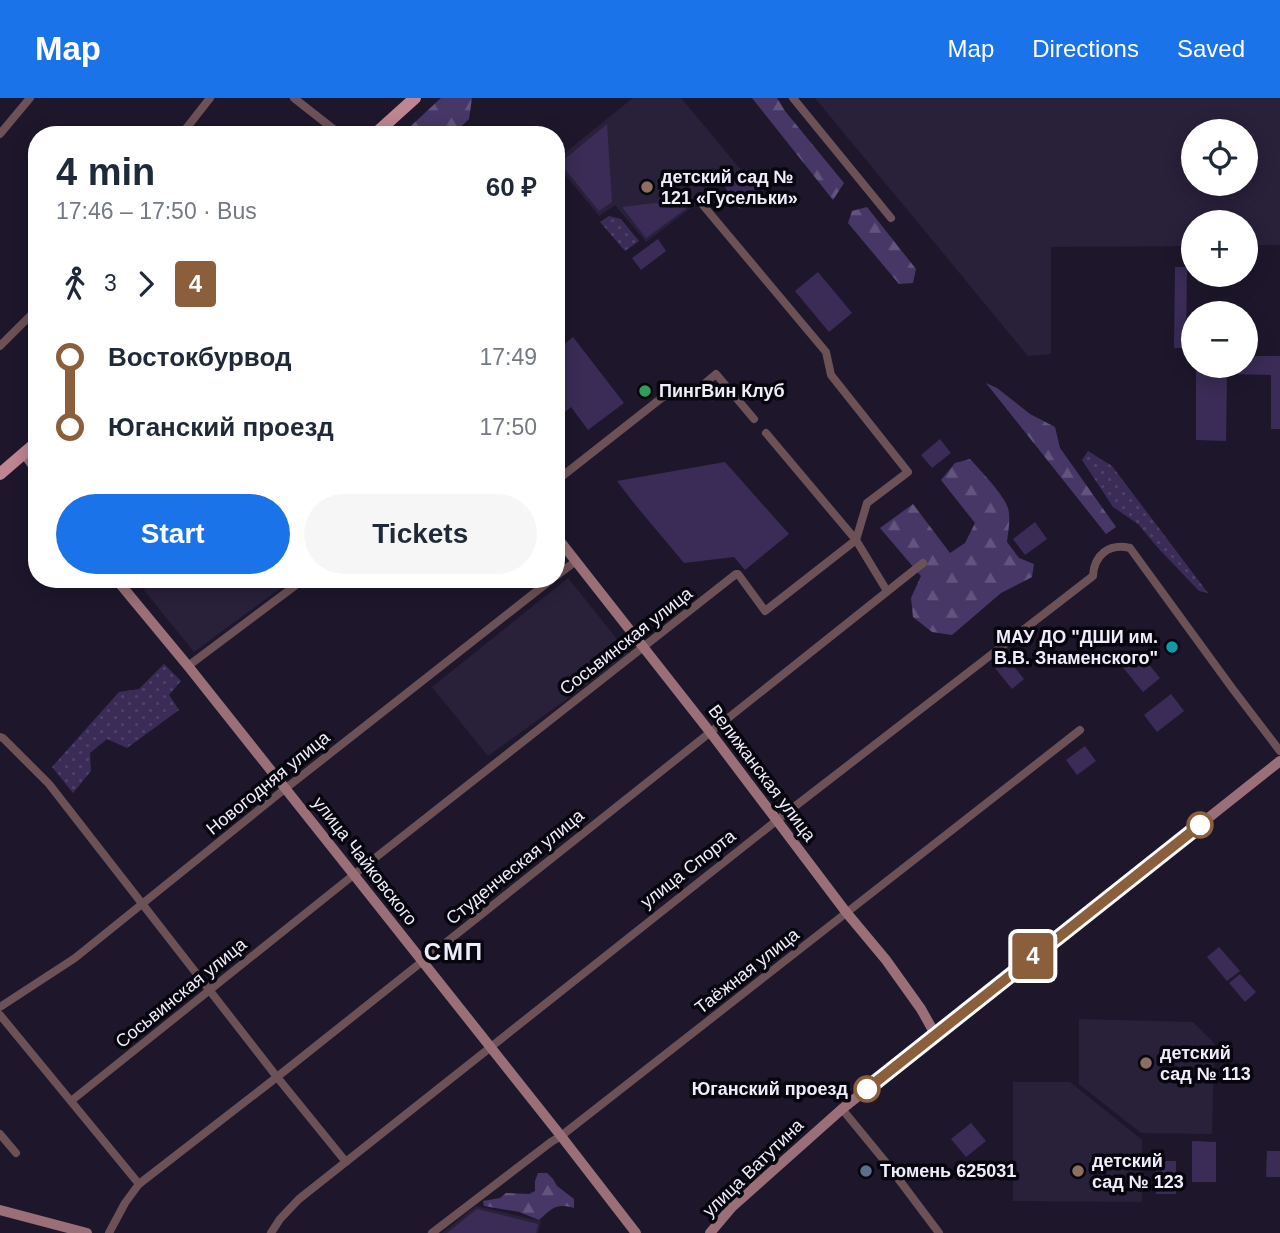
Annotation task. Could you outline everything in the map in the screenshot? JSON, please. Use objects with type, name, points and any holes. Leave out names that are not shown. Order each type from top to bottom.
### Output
[{"type":"main road","points":[[384,126],[415,98]]},
{"type":"main road","points":[[2,468],[28,450]]},
{"type":"street","points":[[0,134],[30,98]]},
{"type":"street","points":[[188,126],[210,98]]},
{"type":"street","points":[[294,98],[330,126]]},
{"type":"street","points":[[793,98],[891,218]]},
{"type":"street","points":[[702,204],[826,352],[831,375],[908,472],[867,503],[856,540]]},
{"type":"street","points":[[0,346],[28,318]]},
{"type":"street","points":[[565,474],[673,389],[691,395],[716,374],[754,419]]},
{"type":"street","points":[[766,433],[856,540],[887,591]]},
{"type":"street","points":[[24,453],[28,459]]},
{"type":"street","name":"Сосьвинская улица","points":[[71,1101],[736,574],[765,611],[856,540]]},
{"type":"street","name":"Велижанская улица","points":[[565,547],[710,732],[846,912],[886,960],[921,1009],[935,1034]]},
{"type":"street","name":"улица Спорта","points":[[271,1233],[299,1199],[346,1161],[776,821],[1093,576],[1094,565],[1104,552],[1113,547],[1130,548],[1280,751]]},
{"type":"street","points":[[565,569],[576,561]]},
{"type":"street","name":"Студенческая улица","points":[[109,1233],[139,1184],[923,563]]},
{"type":"street","name":"улица Чайковского","points":[[123,588],[286,789],[636,1233]]},
{"type":"street","points":[[188,666],[292,588]]},
{"type":"street","name":"Новогодняя улица","points":[[0,1007],[75,958],[541,588]]},
{"type":"street","name":"Таёжная улица","points":[[432,1233],[561,1136],[1080,730]]},
{"type":"street","points":[[0,737],[49,785],[346,1161]]},
{"type":"street","name":"улица Ватутина","points":[[710,1233],[732,1207],[842,1109],[1280,761]]},
{"type":"street","points":[[0,1015],[139,1184]]},
{"type":"street","points":[[842,1109],[939,1233]]},
{"type":"street","points":[[0,1134],[16,1153]]},
{"type":"street","points":[[0,1210],[45,1228],[87,1233]]},
{"type":"shaded area","name":"детский сад № 121 «Гусельки»","points":[[633,98],[681,98],[741,170],[646,242],[615,205],[599,216],[565,175],[565,153]]},
{"type":"shaded area","points":[[815,98],[1280,98],[1280,245],[1258,245],[1258,210],[1181,210],[1181,246],[1051,247],[1051,354],[1028,356]]},
{"type":"shaded area","points":[[607,124],[612,202],[599,211],[565,169],[565,159]]},
{"type":"shaded area","points":[[749,171],[764,193],[739,209],[725,187]]},
{"type":"shaded area","points":[[702,197],[646,238],[622,207]]},
{"type":"shaded area","points":[[609,216],[621,219],[639,241],[625,251],[600,222]]},
{"type":"shaded area","points":[[658,239],[666,251],[641,270],[632,258]]},
{"type":"shaded area","points":[[1175,267],[1181,267],[1181,287],[1187,287],[1187,301],[1181,301],[1181,348],[1174,348]]},
{"type":"shaded area","points":[[818,272],[852,313],[829,332],[795,291]]},
{"type":"shaded area","points":[[573,337],[624,403],[588,430],[571,407],[565,412],[565,344]]},
{"type":"shaded area","points":[[1258,356],[1280,356],[1280,429],[1271,429],[1271,375],[1258,375]]},
{"type":"shaded area","points":[[1196,378],[1227,378],[1226,441],[1196,440]]},
{"type":"shaded area","points":[[940,439],[951,453],[932,468],[921,455]]},
{"type":"shaded area","points":[[1088,451],[1112,466],[1208,593],[1199,591],[1138,524],[1113,507],[1082,460]]},
{"type":"shaded area","points":[[725,462],[789,534],[745,570],[734,557],[684,563],[617,481]]},
{"type":"shaded area","points":[[1035,522],[1047,539],[1025,555],[1013,539]]},
{"type":"shaded area","points":[[568,578],[629,654],[488,756],[432,687],[556,588],[565,588],[565,580]]},
{"type":"shaded area","points":[[142,588],[281,588],[194,652]]},
{"type":"shaded area","points":[[1138,651],[1160,678],[1143,692],[1121,665]]},
{"type":"shaded area","points":[[1003,653],[1024,679],[1012,689],[991,663]]},
{"type":"shaded area","points":[[164,664],[181,681],[169,695],[179,710],[127,748],[107,739],[90,753],[91,771],[73,793],[52,767],[119,692],[139,689]]},
{"type":"shaded area","points":[[1171,694],[1184,711],[1157,732],[1144,715]]},
{"type":"shaded area","points":[[1085,746],[1096,761],[1077,775],[1066,760]]},
{"type":"shaded area","points":[[1219,947],[1240,971],[1227,981],[1207,957]]},
{"type":"shaded area","points":[[1240,974],[1256,992],[1245,1002],[1229,983]]},
{"type":"shaded area","name":"детский сад № 113","points":[[1079,1019],[1193,1022],[1214,1043],[1212,1134],[1141,1133],[1079,1084]]},
{"type":"shaded area","name":"детский сад № 123","points":[[1013,1082],[1070,1082],[1142,1140],[1142,1202],[1013,1201]]},
{"type":"shaded area","points":[[971,1123],[986,1141],[966,1157],[951,1139]]},
{"type":"shaded area","points":[[1192,1141],[1216,1142],[1216,1182],[1192,1182]]},
{"type":"shaded area","points":[[1267,1151],[1280,1151],[1280,1177],[1266,1177]]},
{"type":"shaded area","points":[[1156,1161],[1176,1161],[1176,1194],[1156,1194]]},
{"type":"shaded area","points":[[476,1206],[541,1221],[538,1233],[442,1233]]},
{"type":"shaded area","points":[[477,1209],[538,1224],[536,1233],[447,1233]]},
{"type":"green space","points":[[441,98],[472,98],[469,119],[462,126],[411,126]]},
{"type":"green space","points":[[752,98],[777,98],[844,183],[833,200]]},
{"type":"green space","points":[[867,207],[916,269],[913,283],[899,284],[848,223],[852,211]]},
{"type":"green space","points":[[986,383],[997,388],[1030,414],[1055,427],[1060,448],[1116,527],[1106,534]]},
{"type":"green space","points":[[970,459],[1006,503],[1009,517],[1007,542],[1019,558],[1034,564],[1032,577],[1001,593],[952,635],[932,632],[913,617],[911,598],[921,576],[880,528],[913,504],[950,553],[965,543],[975,523],[941,480],[955,463]]},
{"type":"green space","points":[[538,1173],[547,1173],[557,1186],[574,1199],[574,1208],[555,1208],[539,1220],[519,1212],[484,1206],[483,1201],[500,1198],[506,1193],[529,1194],[535,1191]]},
{"type":"bus line","name":"4","points":[[867,1089],[1200,825]]},
{"type":"place","name":"детский сад № 121 «Гусельки»","points":[[647,187]]},
{"type":"place","name":"ПингВин Клуб","points":[[645,391]]},
{"type":"place","name":"МАУ ДО \"ДШИ им. В.В. Знаменского\"","points":[[1172,647]]},
{"type":"place","name":"детский сад № 113","points":[[1146,1063]]},
{"type":"place","name":"Юганский проезд","points":[[867,1089]]},
{"type":"place","name":"Тюмень 625031","points":[[866,1171]]},
{"type":"place","name":"детский сад № 123","points":[[1078,1171]]},
{"type":"district","name":"СМП","points":[[454,951]]}]
